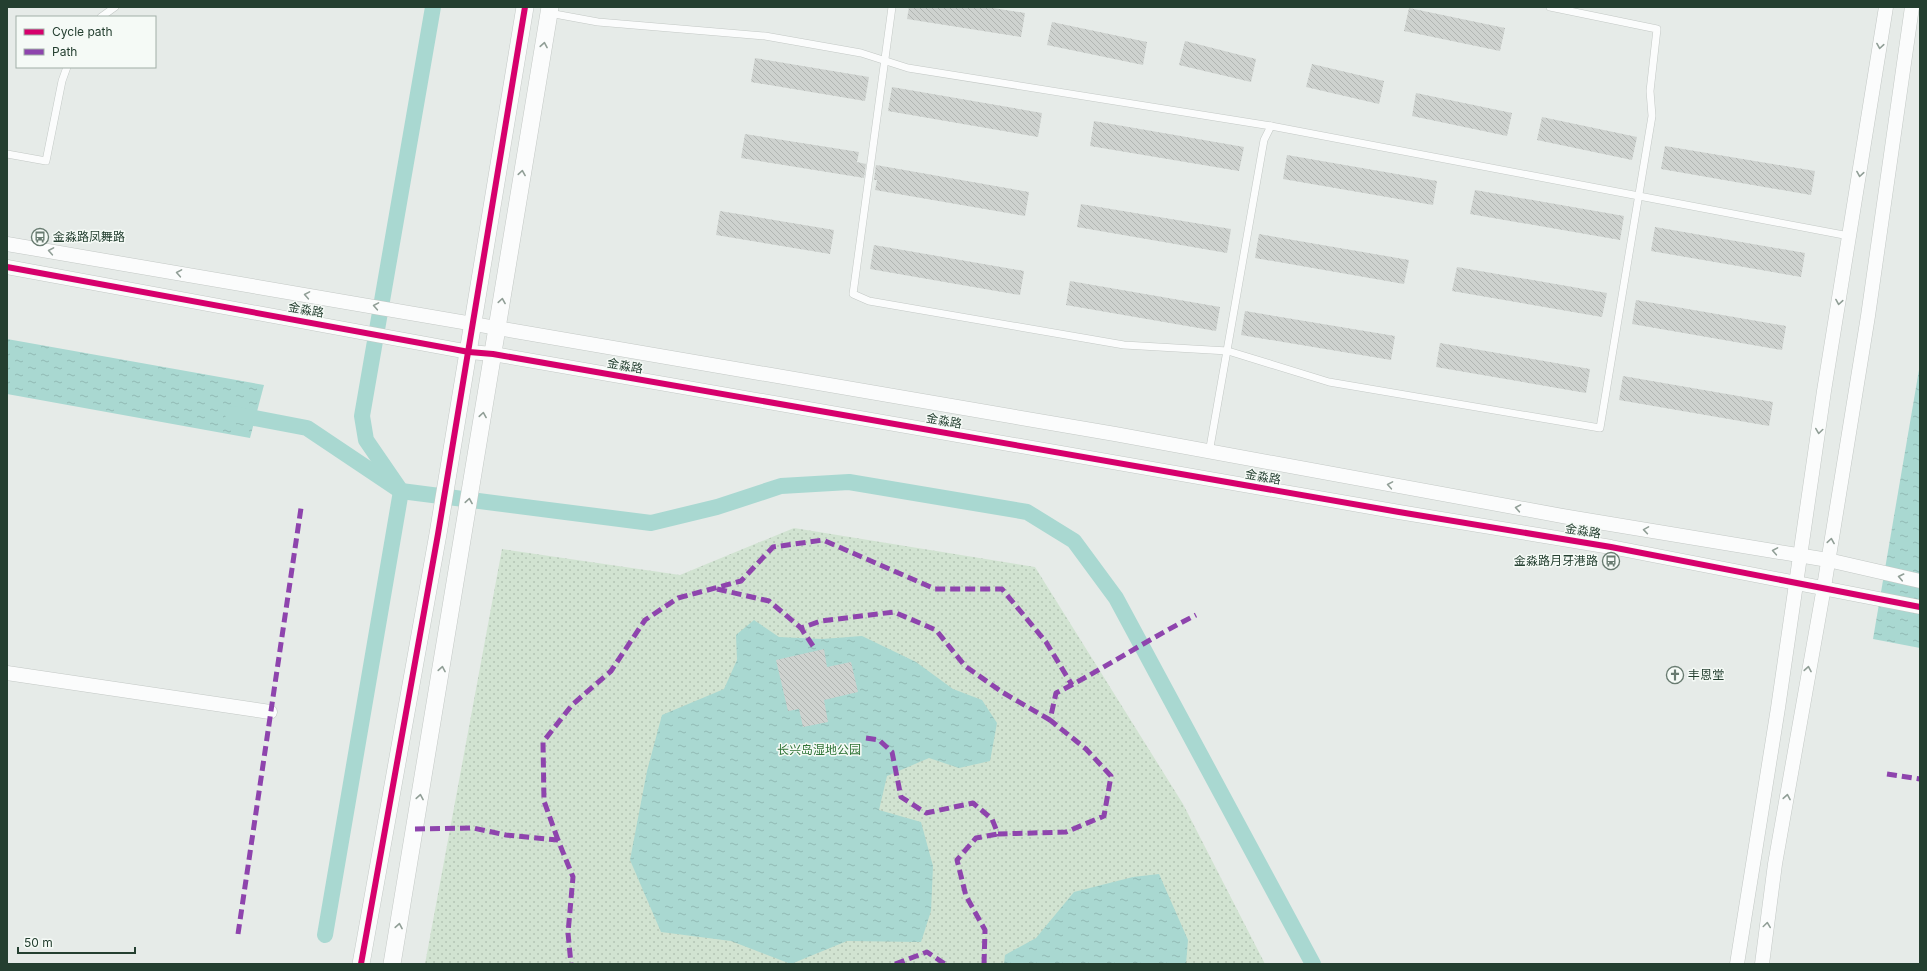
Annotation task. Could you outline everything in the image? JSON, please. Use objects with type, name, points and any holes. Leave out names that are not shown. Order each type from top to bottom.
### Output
[{"type":"street","points":[[361,964],[453,449],[525,7]]},
{"type":"street","points":[[1737,964],[1849,236],[1886,7]]},
{"type":"street","points":[[1762,964],[1775,864],[1824,587],[1868,316],[1912,7]]},
{"type":"street","points":[[392,964],[463,540],[549,10]]},
{"type":"street","name":"金淼路","points":[[7,244],[498,327],[1099,432],[1568,517],[1800,555],[1920,581]]},
{"type":"street","name":"金淼路","points":[[7,267],[469,352],[493,354],[1611,547],[1824,587],[1920,607]]},
{"type":"street","points":[[7,673],[270,712]]},
{"type":"lane","points":[[102,16],[115,7]]},
{"type":"lane","points":[[892,7],[854,294],[869,301],[1124,345],[1228,351],[1329,382],[1600,428],[1652,116],[1650,90],[1657,29],[1550,7]]},
{"type":"lane","points":[[549,10],[598,22],[765,36],[861,53],[908,68],[1271,126],[1849,236]]},
{"type":"lane","points":[[7,154],[46,161],[62,80],[67,68]]},
{"type":"lane","points":[[1210,453],[1264,140],[1271,126]]},
{"type":"green space","name":"长兴岛湿地公园","points":[[794,528],[1035,567],[1183,804],[1265,964],[425,964],[502,549],[680,575]]},
{"type":"water","points":[[7,339],[264,385],[250,438],[7,394]]},
{"type":"water","points":[[1920,364],[1920,648],[1873,639]]},
{"type":"water","points":[[754,620],[779,637],[822,639],[862,636],[916,662],[953,689],[982,700],[997,723],[990,761],[959,768],[929,758],[887,776],[879,810],[921,822],[933,866],[931,911],[921,942],[847,941],[791,964],[731,941],[661,932],[630,860],[647,771],[662,715],[724,689],[737,660],[736,635]]},
{"type":"water","points":[[1159,874],[1188,940],[1186,964],[1004,964],[1005,955],[1036,938],[1074,892],[1133,877]]},
{"type":"building","points":[[909,7],[987,7],[1025,13],[1021,37],[907,19]]},
{"type":"building","points":[[1409,8],[1505,28],[1500,51],[1404,31]]},
{"type":"building","points":[[1052,22],[1147,42],[1143,65],[1047,45]]},
{"type":"building","points":[[1185,41],[1256,59],[1251,82],[1179,65]]},
{"type":"building","points":[[755,58],[869,77],[865,101],[751,82]]},
{"type":"building","points":[[1312,64],[1384,81],[1379,104],[1306,87]]},
{"type":"building","points":[[892,87],[1042,113],[1038,137],[888,111]]},
{"type":"building","points":[[1416,93],[1512,113],[1507,136],[1412,116]]},
{"type":"building","points":[[1542,117],[1637,137],[1632,160],[1537,140]]},
{"type":"building","points":[[1094,121],[1244,147],[1239,171],[1090,146]]},
{"type":"building","points":[[745,134],[859,152],[857,162],[866,164],[864,178],[741,158]]},
{"type":"building","points":[[1665,146],[1815,171],[1811,195],[1661,169]]},
{"type":"building","points":[[1287,155],[1437,181],[1433,205],[1283,179]]},
{"type":"building","points":[[876,165],[1029,192],[1025,216],[875,190],[877,180],[874,180]]},
{"type":"building","points":[[1475,190],[1624,216],[1620,240],[1470,214]]},
{"type":"building","points":[[1081,204],[1231,229],[1227,253],[1077,227]]},
{"type":"building","points":[[720,211],[834,230],[830,254],[716,235]]},
{"type":"building","points":[[1655,227],[1805,253],[1801,277],[1651,251]]},
{"type":"building","points":[[1259,234],[1409,260],[1404,284],[1255,258]]},
{"type":"building","points":[[874,245],[1024,271],[1020,295],[870,269]]},
{"type":"building","points":[[1457,267],[1607,293],[1602,317],[1452,291]]},
{"type":"building","points":[[1070,281],[1220,307],[1216,331],[1066,305]]},
{"type":"building","points":[[1636,300],[1786,326],[1782,350],[1632,324]]},
{"type":"building","points":[[1245,311],[1395,336],[1391,360],[1241,335]]},
{"type":"building","points":[[1440,343],[1590,369],[1586,393],[1436,367]]},
{"type":"building","points":[[1623,376],[1773,402],[1769,426],[1619,400]]},
{"type":"building","points":[[824,649],[827,667],[851,662],[858,692],[824,700],[828,722],[803,727],[799,709],[788,711],[776,660]]},
{"type":"waterway","points":[[325,935],[401,491],[366,440],[362,416],[433,7]]},
{"type":"waterway","points":[[233,414],[307,428],[401,491],[651,523],[717,507],[781,486],[849,482],[1027,512],[1074,541],[1116,598],[1313,964]]},
{"type":"marked path","points":[[238,934],[301,508]]},
{"type":"marked path","points":[[558,840],[544,801],[543,742],[572,705],[611,671],[645,620],[678,598],[741,581],[773,547],[823,540],[935,589],[1002,589],[1046,642],[1072,685]]},
{"type":"marked path","points":[[717,589],[769,601],[801,628]]},
{"type":"marked path","points":[[813,646],[801,628],[821,621],[894,612],[936,630],[965,666],[1002,692],[1050,720]]},
{"type":"marked path","points":[[866,738],[879,740],[892,752],[901,797],[926,813],[973,803],[992,819],[998,834],[1066,832],[1104,816],[1111,776],[1086,749],[1050,720],[1056,693],[1196,615]]},
{"type":"marked path","points":[[1887,774],[1920,779]]},
{"type":"marked path","points":[[415,829],[473,828],[506,835],[558,840],[573,877],[568,933],[571,964]]},
{"type":"marked path","points":[[984,964],[985,930],[966,896],[957,860],[976,838],[998,834]]},
{"type":"marked path","points":[[895,964],[927,952],[945,964]]},
{"type":"cycle path","points":[[361,964],[438,534],[525,7]]},
{"type":"cycle path","points":[[7,267],[469,352],[493,354],[1399,512],[1611,547],[1920,607]]},
{"type":"place","name":"金淼路凤舞路","points":[[40,237]]},
{"type":"place","name":"金淼路月牙港路","points":[[1611,561]]},
{"type":"place","name":"丰恩堂","points":[[1675,675]]}]
